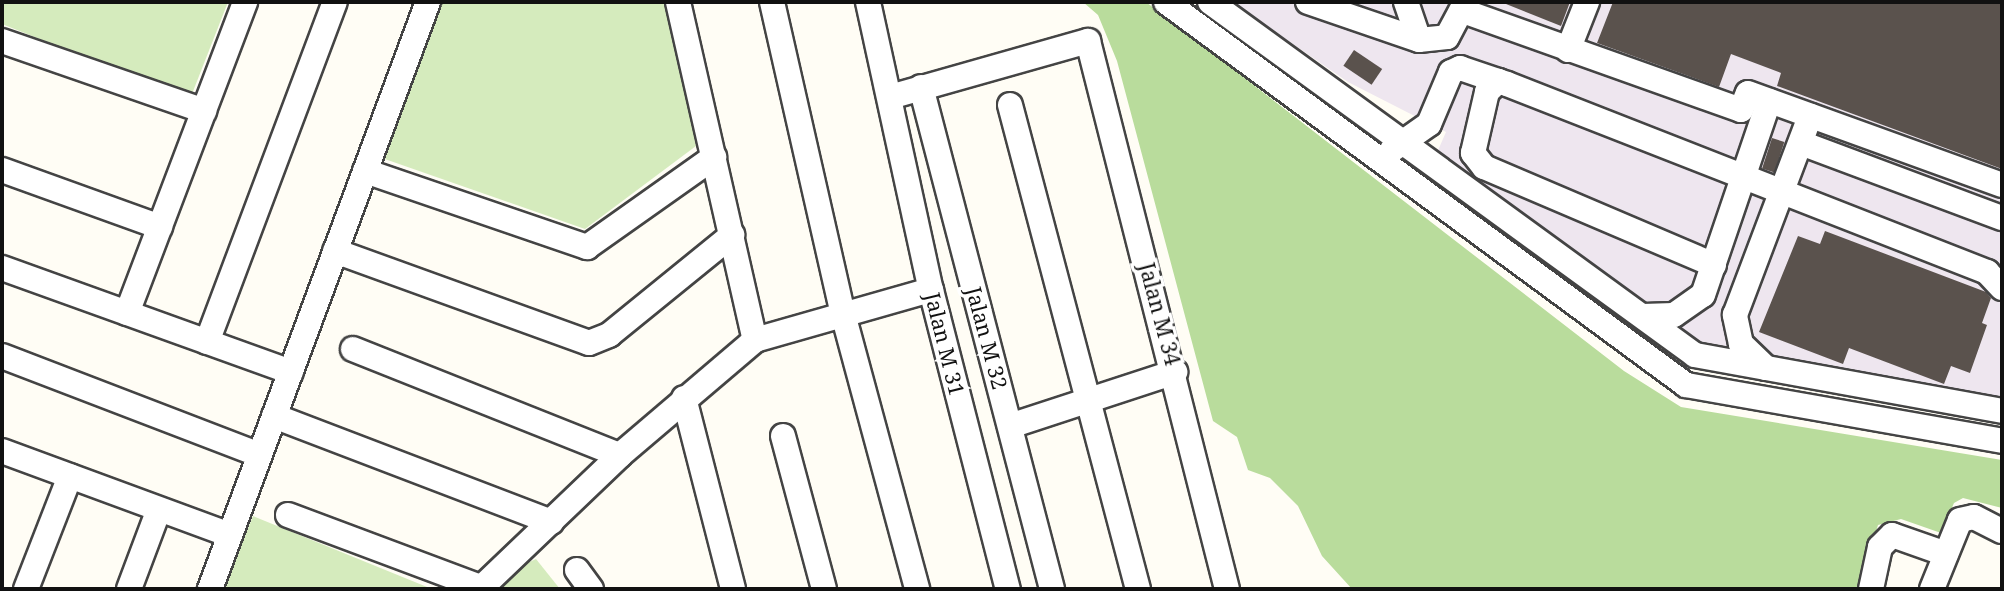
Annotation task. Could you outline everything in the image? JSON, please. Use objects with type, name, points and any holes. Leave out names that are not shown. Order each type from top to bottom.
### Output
[{"type":"street","points":[[127,313],[245,2]]},
{"type":"street","points":[[207,342],[335,2]]},
{"type":"street","points":[[210,589],[428,2]]},
{"type":"street","points":[[678,2],[755,340]]},
{"type":"street","points":[[772,2],[843,314],[917,589]]},
{"type":"street","name":"Jalan M 31","points":[[868,2],[931,290],[1008,589]]},
{"type":"street","points":[[1166,2],[1686,385],[2002,441]]},
{"type":"street","points":[[1210,2],[1695,355],[2002,411]]},
{"type":"street","points":[[1406,2],[1419,40]]},
{"type":"street","points":[[1569,50],[1587,2]]},
{"type":"street","points":[[1321,4],[1419,40],[1447,37],[1464,6],[1569,50],[1741,110],[1748,93],[2002,186]]},
{"type":"street","points":[[2,41],[204,111]]},
{"type":"street","name":"Jalan M 34","points":[[921,87],[1088,41],[1175,372],[1227,589]]},
{"type":"street","points":[[1384,162],[1400,140],[1429,124],[1451,72],[1460,68],[1987,272],[2002,288]]},
{"type":"street","points":[[1498,81],[1488,92],[1473,153],[1484,167],[1714,265]]},
{"type":"street","points":[[890,97],[921,87]]},
{"type":"street","name":"Jalan M 32","points":[[921,87],[1052,589]]},
{"type":"street","points":[[1643,316],[1691,308],[1714,265],[1769,100]]},
{"type":"street","points":[[1010,105],[1138,589]]},
{"type":"street","points":[[1766,368],[1741,344],[1735,315],[1810,116]]},
{"type":"street","points":[[1801,143],[2002,218]]},
{"type":"street","points":[[365,171],[587,247],[714,157]]},
{"type":"street","points":[[2,170],[160,227]]},
{"type":"street","points":[[335,251],[589,343],[609,335],[732,235]]},
{"type":"street","points":[[2,268],[291,372]]},
{"type":"street","points":[[288,515],[480,588],[620,455],[755,340],[931,290]]},
{"type":"street","points":[[353,349],[620,455]]},
{"type":"street","points":[[2,356],[260,455]]},
{"type":"street","points":[[1010,426],[1175,372]]},
{"type":"street","points":[[684,398],[733,589]]},
{"type":"street","points":[[274,416],[551,522]]},
{"type":"street","points":[[783,436],[824,589]]},
{"type":"street","points":[[2,451],[230,535]]},
{"type":"street","points":[[26,589],[70,476]]},
{"type":"street","points":[[129,589],[159,509]]},
{"type":"street","points":[[1931,589],[1965,517],[2002,531]]},
{"type":"street","points":[[1871,589],[1880,547],[1892,535],[1946,554]]},
{"type":"shaded area","points":[[1232,2],[2002,2],[2002,398],[1701,342],[1650,314],[1436,155],[1446,132],[1348,82]]},
{"type":"green space","points":[[2,2],[228,2],[190,99],[2,24]]},
{"type":"green space","points":[[439,2],[668,2],[696,146],[585,229],[379,157]]},
{"type":"green space","points":[[1083,2],[1146,2],[1624,371],[1681,407],[2002,460],[2002,508],[1963,498],[1954,503],[1941,533],[1901,519],[1878,525],[1858,589],[1352,589],[1322,556],[1298,506],[1270,478],[1248,470],[1237,437],[1213,421],[1117,61],[1098,15]]},
{"type":"green space","points":[[253,516],[432,589],[223,589]]},
{"type":"green space","points":[[536,559],[560,589],[497,589],[503,574]]},
{"type":"building","points":[[1501,2],[1570,2],[1561,26]]},
{"type":"building","points":[[1613,2],[2002,2],[2002,169],[1777,86],[1781,73],[1731,54],[1719,87],[1597,43]]},
{"type":"building","points":[[1354,50],[1382,69],[1372,85],[1343,66]]},
{"type":"building","points":[[1772,138],[1784,142],[1774,172],[1762,168]]},
{"type":"building","points":[[1825,231],[1986,292],[1991,298],[1982,323],[1987,325],[1970,373],[1951,366],[1944,384],[1849,348],[1843,364],[1759,332],[1798,236],[1820,244]]}]
